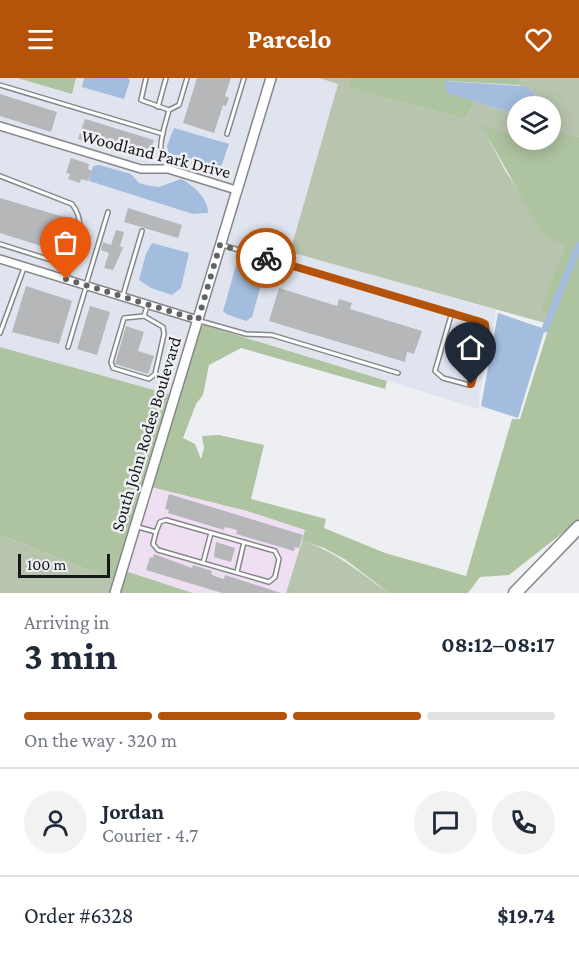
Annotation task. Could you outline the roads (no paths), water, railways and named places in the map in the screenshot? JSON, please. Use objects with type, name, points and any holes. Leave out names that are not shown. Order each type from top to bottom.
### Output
[{"type":"highway","points":[[515,593],[579,527]]},
{"type":"main road","name":"South John Rodes Boulevard","points":[[116,593],[271,78]]},
{"type":"street","name":"Woodland Park Drive","points":[[0,126],[141,169],[168,168],[236,190]]},
{"type":"street","points":[[0,259],[198,320]]},
{"type":"lane","points":[[146,78],[141,100],[169,111]]},
{"type":"lane","points":[[158,107],[166,78]]},
{"type":"lane","points":[[168,168],[161,159],[163,134],[169,111],[179,105],[187,78]]},
{"type":"lane","points":[[227,134],[244,78]]},
{"type":"lane","points":[[0,85],[163,134]]},
{"type":"lane","points":[[0,176],[72,204],[79,213],[81,230],[66,279]]},
{"type":"lane","points":[[68,347],[108,212]]},
{"type":"lane","points":[[123,297],[142,231]]},
{"type":"lane","points":[[0,244],[70,266]]},
{"type":"lane","points":[[220,245],[452,312],[481,322],[486,328],[472,382],[469,385],[442,378],[435,371],[452,312]]},
{"type":"lane","points":[[0,333],[24,266]]},
{"type":"lane","points":[[144,316],[147,304]]},
{"type":"lane","points":[[144,316],[163,327],[164,334],[154,374],[149,379],[111,366],[124,318],[144,316]]},
{"type":"lane","points":[[198,320],[246,334],[272,335],[398,373]]},
{"type":"lane","points":[[166,519],[211,533],[279,555],[275,577],[269,582],[158,550],[153,544],[160,522],[166,519]]},
{"type":"lane","points":[[136,526],[156,532]]},
{"type":"lane","points":[[203,563],[211,533]]},
{"type":"lane","points":[[236,573],[244,542]]},
{"type":"water","points":[[84,78],[128,78],[130,80],[124,99],[82,87]]},
{"type":"water","points":[[445,81],[523,86],[535,92],[534,96],[507,96],[507,111],[447,93]]},
{"type":"water","points":[[174,128],[229,144],[220,170],[176,160],[169,155],[167,146]]},
{"type":"water","points":[[99,165],[131,174],[139,183],[151,186],[159,187],[181,179],[199,193],[206,202],[208,213],[193,214],[89,181],[93,166]]},
{"type":"water","points":[[152,243],[189,253],[181,288],[172,295],[151,288],[139,280],[146,254]]},
{"type":"water","points":[[237,262],[246,262],[265,271],[252,317],[246,321],[223,311]]},
{"type":"water","points":[[498,313],[545,329],[518,418],[481,406]]},
{"type":"waterway","points":[[545,329],[579,245]]}]
